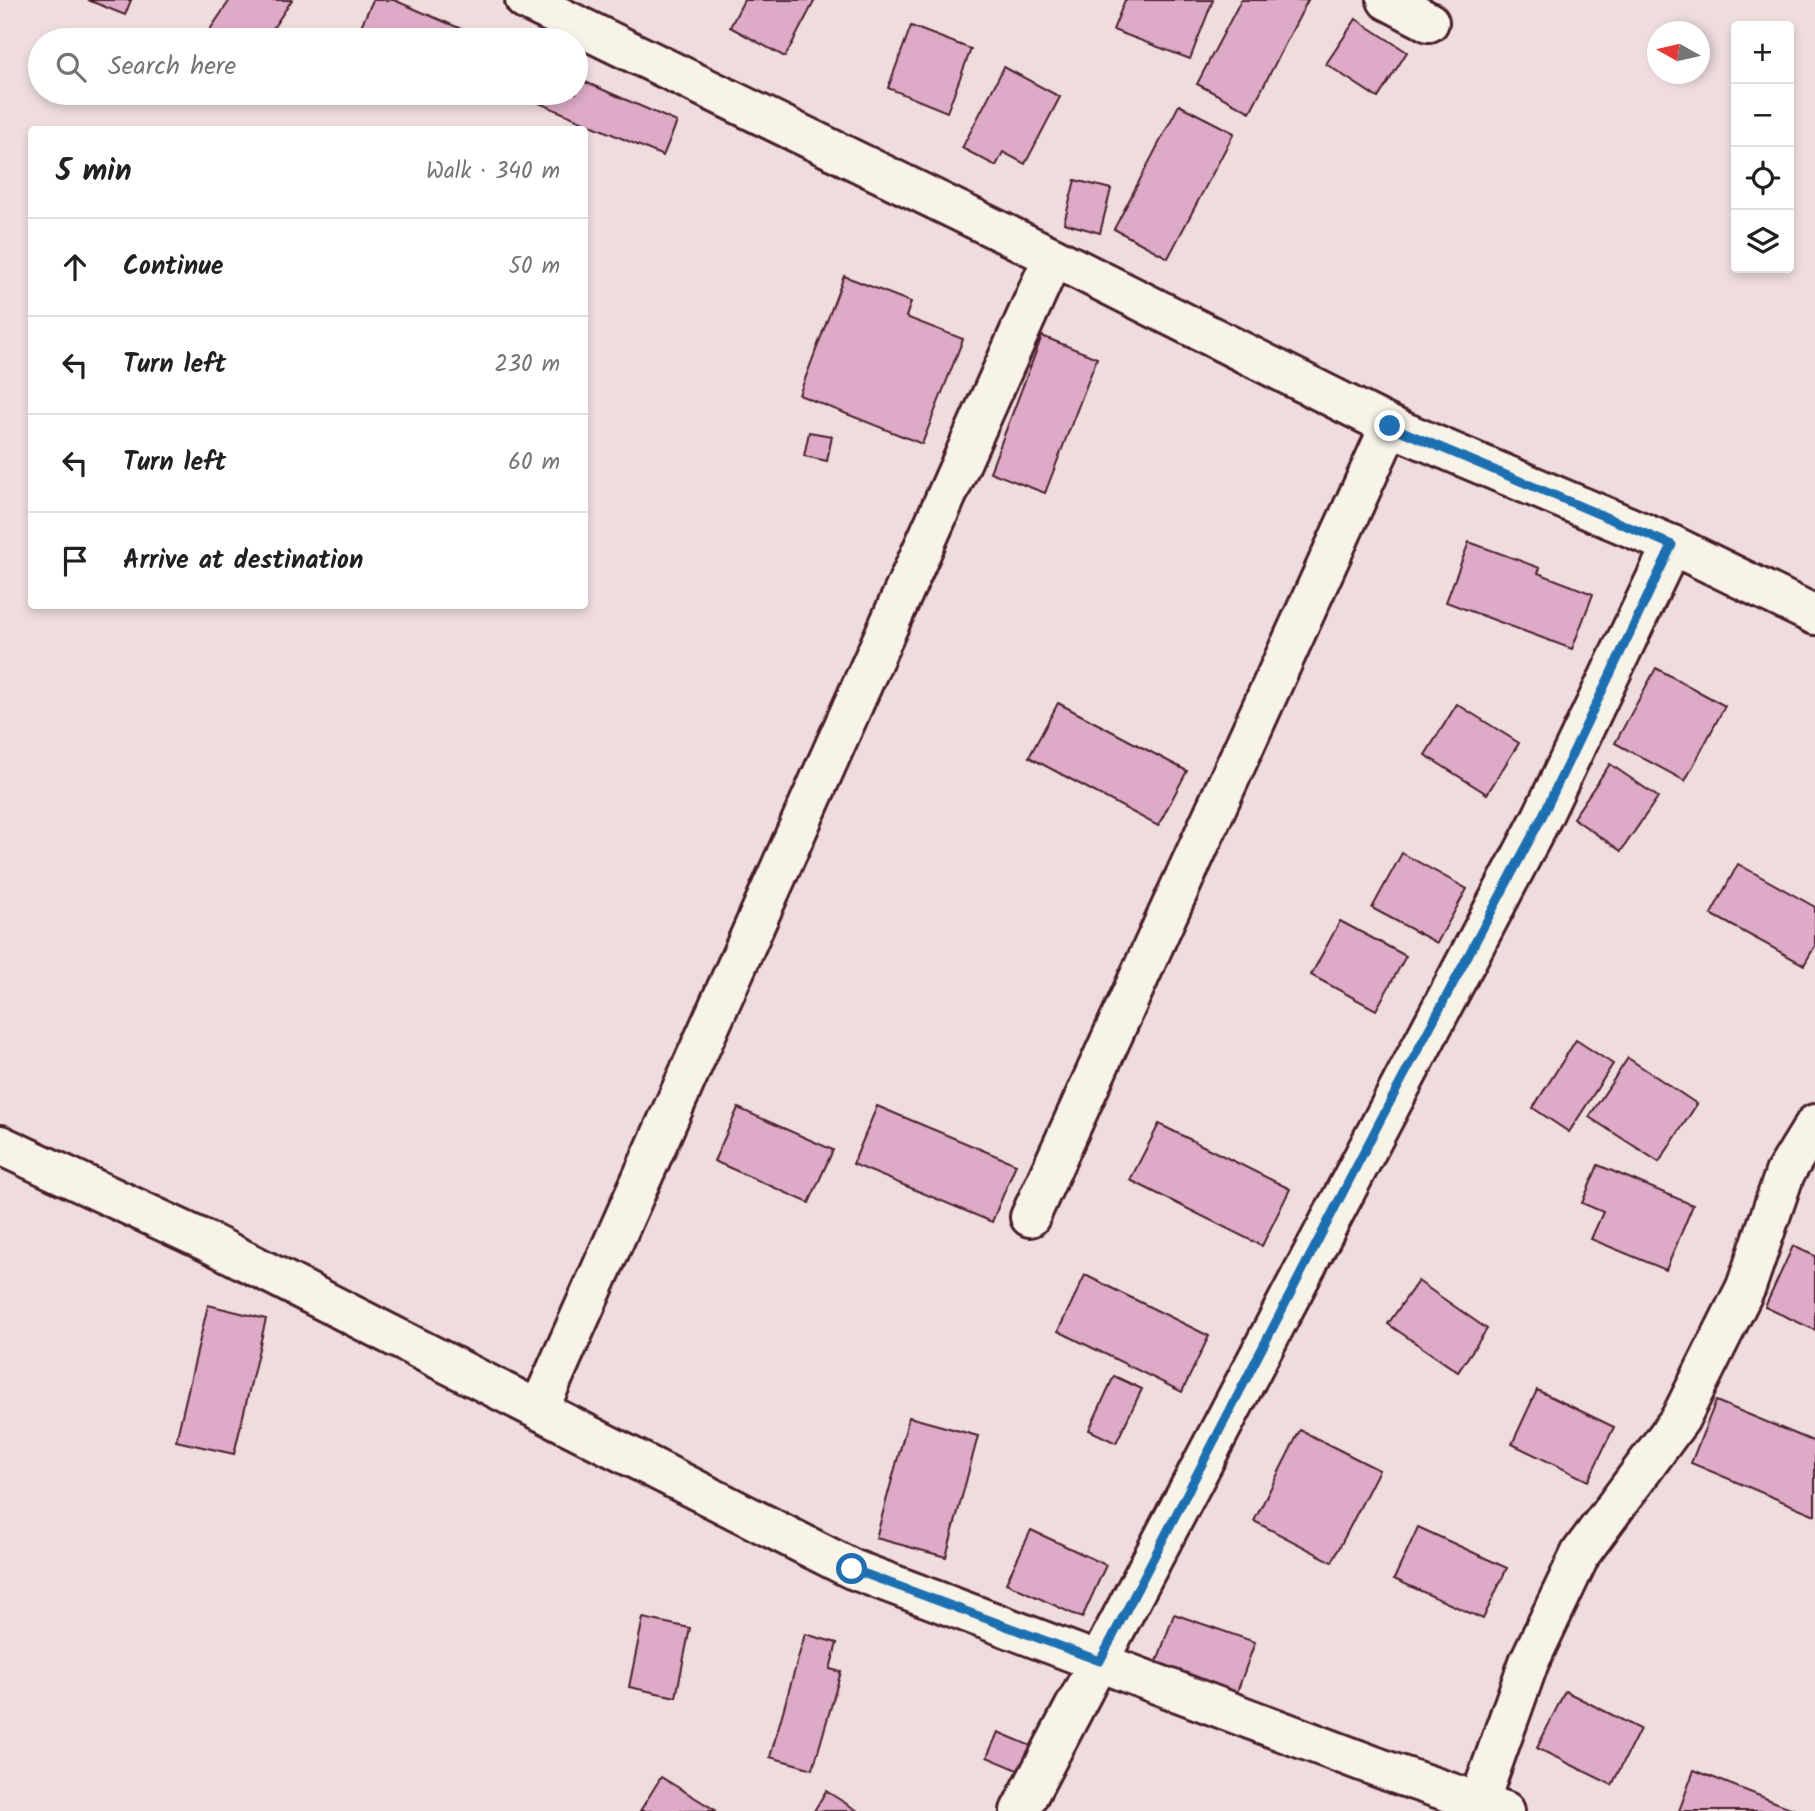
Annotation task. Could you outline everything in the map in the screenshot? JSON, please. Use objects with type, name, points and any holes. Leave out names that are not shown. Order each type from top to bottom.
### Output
[{"type":"street","points":[[525,0],[583,28]]},
{"type":"street","points":[[1387,0],[1429,22]]},
{"type":"street","points":[[588,31],[1053,257],[1390,426],[1672,545],[1815,615]]},
{"type":"street","points":[[539,1409],[1053,257]]},
{"type":"street","points":[[1030,1217],[1390,426]]},
{"type":"street","points":[[1020,1811],[1542,817],[1672,545]]},
{"type":"street","points":[[0,1145],[210,1243],[852,1569],[1355,1759],[1492,1807],[1529,1662],[1581,1553],[1680,1419],[1746,1287],[1785,1173],[1815,1124]]},
{"type":"building","points":[[88,0],[131,0],[125,15]]},
{"type":"building","points":[[230,0],[292,0],[273,28],[211,28]]},
{"type":"building","points":[[373,0],[394,0],[459,28],[366,28],[361,26]]},
{"type":"building","points":[[744,0],[815,0],[785,57],[730,27]]},
{"type":"building","points":[[1125,0],[1213,0],[1190,59],[1113,30]]},
{"type":"building","points":[[1241,0],[1308,0],[1250,112],[1197,84]]},
{"type":"building","points":[[1356,19],[1407,52],[1378,98],[1326,64]]},
{"type":"building","points":[[911,26],[971,49],[947,112],[888,88]]},
{"type":"building","points":[[1004,67],[1060,97],[1025,164],[1003,152],[996,166],[962,148]]},
{"type":"building","points":[[588,83],[677,122],[663,156],[544,105],[588,105]]},
{"type":"building","points":[[1179,105],[1234,133],[1168,258],[1114,229]]},
{"type":"building","points":[[1075,180],[1111,189],[1100,233],[1064,223]]},
{"type":"building","points":[[844,276],[911,302],[906,317],[963,339],[922,444],[799,395]]},
{"type":"building","points":[[1042,336],[1097,358],[1045,493],[990,472]]},
{"type":"building","points":[[809,432],[832,436],[827,461],[804,456]]},
{"type":"building","points":[[1469,542],[1540,568],[1538,573],[1593,594],[1572,649],[1446,602]]},
{"type":"building","points":[[1656,668],[1725,706],[1685,781],[1615,743]]},
{"type":"building","points":[[1058,703],[1187,771],[1158,826],[1029,757]]},
{"type":"building","points":[[1457,704],[1519,743],[1487,794],[1425,755]]},
{"type":"building","points":[[1610,764],[1658,797],[1621,851],[1573,818]]},
{"type":"building","points":[[1402,853],[1467,889],[1437,943],[1372,908]]},
{"type":"building","points":[[1738,864],[1815,907],[1815,946],[1804,965],[1711,914]]},
{"type":"building","points":[[1340,921],[1406,956],[1376,1010],[1311,975]]},
{"type":"building","points":[[1576,1040],[1613,1064],[1569,1132],[1533,1108]]},
{"type":"building","points":[[1628,1058],[1697,1104],[1659,1162],[1589,1117]]},
{"type":"building","points":[[877,1106],[1016,1164],[992,1222],[853,1164]]},
{"type":"building","points":[[738,1108],[833,1150],[809,1203],[714,1161]]},
{"type":"building","points":[[1159,1124],[1290,1189],[1262,1246],[1130,1180]]},
{"type":"building","points":[[1598,1165],[1693,1205],[1666,1270],[1591,1239],[1603,1212],[1582,1203]]},
{"type":"building","points":[[1793,1246],[1815,1256],[1815,1330],[1765,1307]]},
{"type":"building","points":[[1085,1275],[1209,1336],[1182,1392],[1058,1331]]},
{"type":"building","points":[[1418,1281],[1487,1329],[1458,1372],[1388,1324]]},
{"type":"building","points":[[208,1305],[266,1319],[234,1454],[176,1441]]},
{"type":"building","points":[[1114,1376],[1142,1389],[1116,1443],[1089,1430]]},
{"type":"building","points":[[1537,1390],[1614,1427],[1588,1481],[1512,1444]]},
{"type":"building","points":[[1716,1401],[1815,1442],[1815,1515],[1691,1463]]},
{"type":"building","points":[[909,1417],[978,1436],[946,1557],[876,1538]]},
{"type":"building","points":[[1300,1430],[1379,1470],[1332,1562],[1254,1521]]},
{"type":"building","points":[[1418,1527],[1507,1568],[1483,1619],[1394,1579]]},
{"type":"building","points":[[1031,1530],[1106,1565],[1082,1618],[1006,1583]]},
{"type":"building","points":[[1174,1614],[1255,1642],[1235,1698],[1154,1670]]},
{"type":"building","points":[[643,1618],[690,1628],[676,1697],[629,1687]]},
{"type":"building","points":[[805,1634],[837,1643],[830,1669],[841,1672],[813,1769],[770,1757]]},
{"type":"building","points":[[1565,1691],[1640,1729],[1612,1785],[1537,1748]]},
{"type":"building","points":[[998,1732],[1043,1751],[1032,1776],[987,1757]]},
{"type":"building","points":[[1694,1770],[1798,1811],[1679,1811]]},
{"type":"building","points":[[661,1777],[715,1810],[640,1811]]},
{"type":"building","points":[[826,1791],[858,1811],[814,1811]]},
{"type":"route","points":[[852,1569],[1100,1661],[1381,1119],[1542,817],[1672,545],[1390,426]]}]
